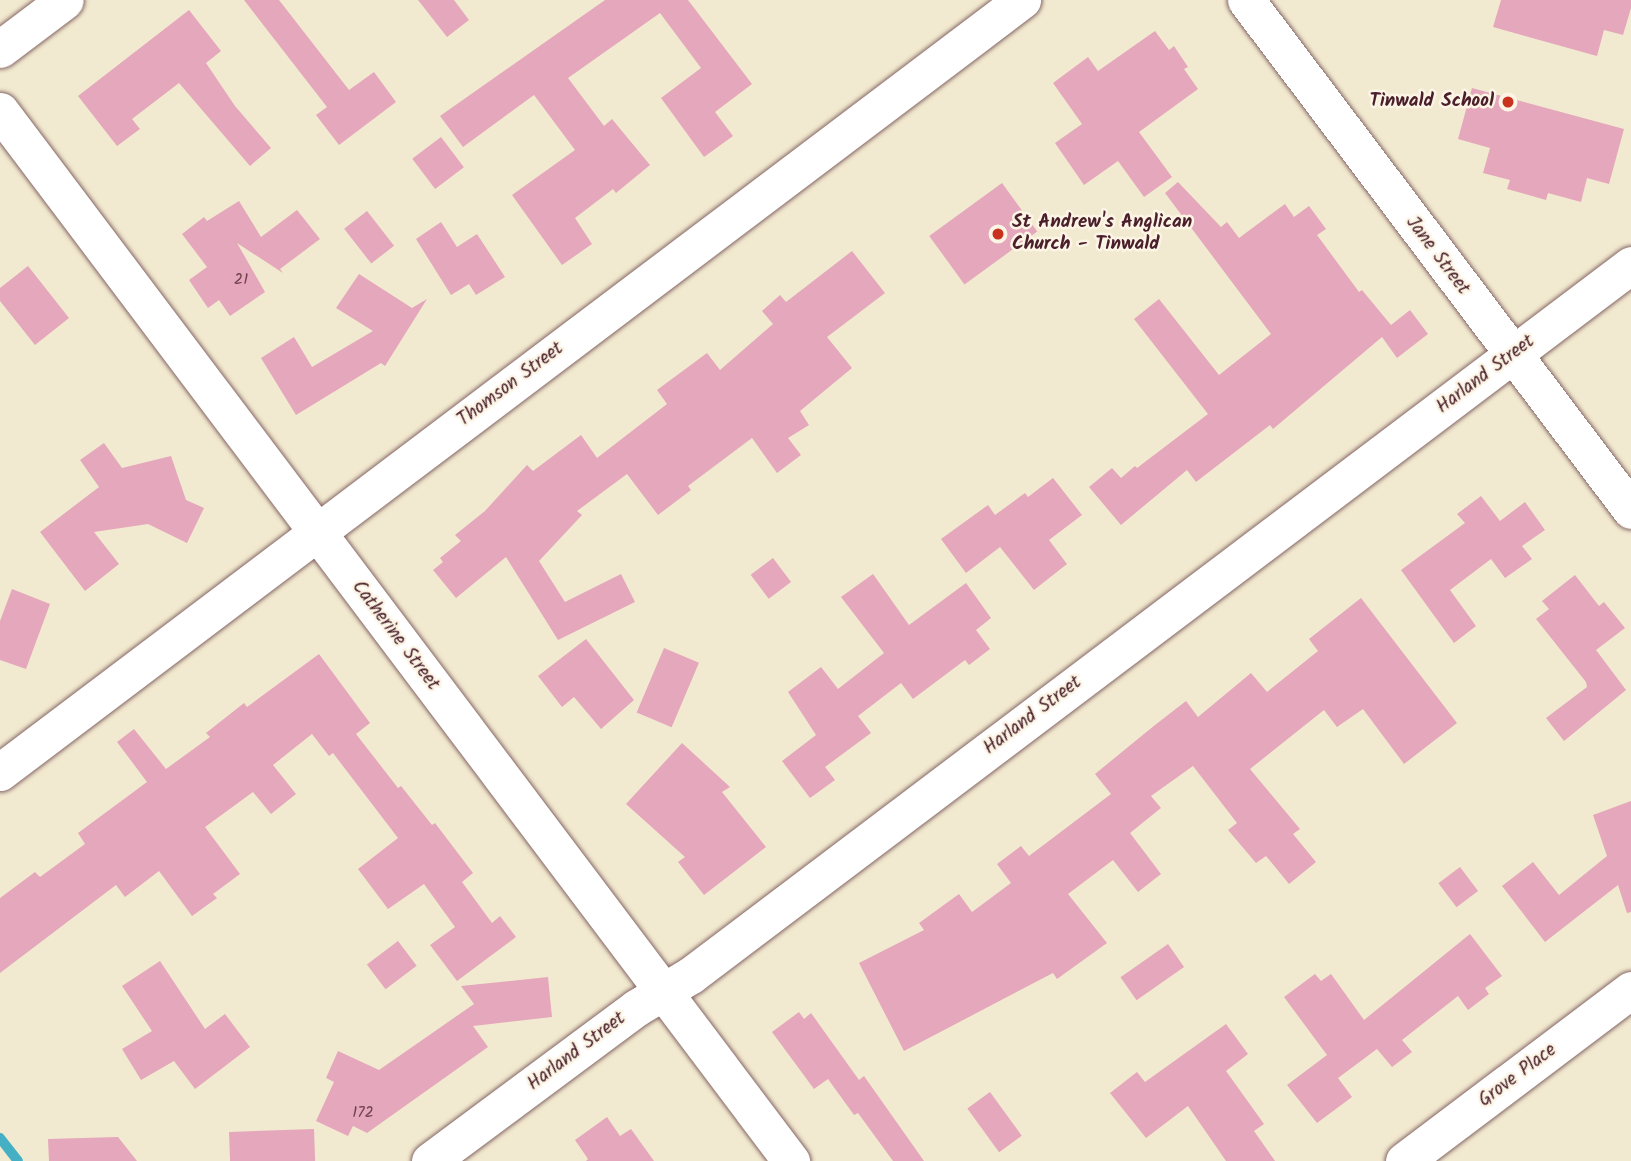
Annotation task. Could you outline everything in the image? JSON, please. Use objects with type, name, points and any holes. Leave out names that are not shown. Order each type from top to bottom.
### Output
[{"type":"street","points":[[0,49],[65,0]]},
{"type":"street","name":"Thomson Street","points":[[0,772],[1022,0]]},
{"type":"street","name":"Jane Street","points":[[1246,0],[1631,510]]},
{"type":"street","name":"Catherine Street","points":[[0,111],[791,1161]]},
{"type":"street","name":"Harland Street","points":[[430,1161],[662,991],[691,975],[1631,265]]},
{"type":"street","name":"Grove Place","points":[[1404,1161],[1631,990]]},
{"type":"building","points":[[244,0],[279,0],[349,90],[374,72],[396,102],[339,145],[316,115],[327,107]]},
{"type":"building","points":[[418,0],[454,0],[469,20],[447,37]]},
{"type":"building","points":[[605,0],[688,0],[752,84],[715,112],[733,136],[704,157],[661,98],[701,68],[660,13],[568,78],[604,126],[612,119],[650,165],[616,193],[613,189],[575,218],[592,244],[562,265],[512,195],[575,150],[534,95],[463,147],[440,116]]},
{"type":"building","points":[[1501,0],[1631,0],[1631,8],[1623,35],[1604,30],[1597,56],[1493,27]]},
{"type":"building","points":[[189,10],[221,51],[206,63],[235,106],[271,148],[250,166],[179,83],[132,119],[140,129],[117,146],[78,96]]},
{"type":"building","points":[[1155,31],[1169,50],[1174,46],[1188,67],[1184,69],[1198,89],[1139,132],[1172,177],[1144,197],[1118,161],[1084,185],[1055,143],[1082,124],[1053,83],[1088,57],[1098,71]]},
{"type":"building","points":[[1472,88],[1624,129],[1609,184],[1587,178],[1581,202],[1548,193],[1546,200],[1507,189],[1510,180],[1483,173],[1490,148],[1458,139]]},
{"type":"building","points":[[441,137],[464,167],[435,189],[412,159]]},
{"type":"building","points":[[1178,182],[1221,227],[1227,222],[1239,238],[1285,204],[1294,217],[1309,206],[1326,229],[1317,235],[1359,292],[1362,290],[1391,325],[1410,310],[1428,334],[1397,358],[1382,337],[1273,429],[1270,425],[1196,482],[1187,470],[1121,525],[1089,487],[1112,468],[1121,478],[1208,414],[1134,319],[1159,299],[1219,375],[1271,334],[1165,193]]},
{"type":"building","name":"St Andrew's Anglican Church - Tinwald","points":[[1002,183],[1037,232],[964,284],[929,236]]},
{"type":"building","points":[[239,201],[261,237],[297,210],[320,239],[280,269],[283,273],[237,243],[265,292],[230,316],[219,300],[208,308],[189,280],[207,267],[182,234],[204,217],[207,221]]},
{"type":"building","points":[[367,211],[394,246],[371,264],[344,229]]},
{"type":"building","points":[[441,222],[457,247],[477,234],[505,277],[476,295],[469,284],[451,295],[416,239]]},
{"type":"building","points":[[852,251],[885,293],[827,337],[852,368],[800,411],[809,425],[788,438],[801,455],[777,473],[752,438],[688,486],[691,490],[658,515],[627,474],[577,511],[582,515],[539,561],[565,602],[621,574],[635,602],[558,640],[506,557],[456,598],[433,570],[443,562],[440,558],[461,541],[455,535],[485,511],[527,465],[533,471],[581,435],[597,458],[667,404],[657,390],[707,353],[720,370],[773,324],[762,311],[780,295],[786,302]]},
{"type":"building","points":[[28,266],[69,318],[35,345],[0,301],[0,288]]},
{"type":"building","points":[[359,274],[412,308],[427,299],[385,366],[381,363],[296,415],[261,358],[294,337],[312,367],[373,331],[336,308]]},
{"type":"building","points":[[104,443],[122,468],[171,456],[186,500],[204,508],[187,543],[148,524],[94,532],[119,564],[85,591],[40,532],[99,487],[80,460]]},
{"type":"building","points":[[1053,478],[1082,515],[1049,540],[1067,564],[1034,590],[1000,547],[966,573],[941,539],[988,505],[995,515],[1025,493],[1028,497]]},
{"type":"building","points":[[1481,496],[1500,521],[1525,502],[1545,530],[1522,546],[1532,559],[1505,578],[1491,559],[1450,590],[1476,626],[1454,643],[1401,570],[1465,523],[1457,514]]},
{"type":"building","points":[[773,558],[791,582],[769,599],[751,575]]},
{"type":"building","points":[[873,574],[909,625],[966,583],[991,618],[976,630],[990,649],[969,665],[965,660],[913,699],[901,683],[858,716],[871,733],[825,767],[835,780],[810,798],[782,761],[816,735],[788,692],[821,667],[838,689],[884,653],[841,597]]},
{"type":"building","points":[[1575,575],[1599,606],[1604,602],[1625,628],[1596,650],[1626,690],[1564,741],[1546,718],[1587,687],[1586,682],[1536,619],[1549,609],[1542,601]]},
{"type":"building","points":[[12,589],[50,604],[26,669],[0,660],[0,621]]},
{"type":"building","points":[[1361,598],[1457,723],[1404,764],[1363,709],[1337,727],[1324,710],[1250,769],[1300,829],[1293,834],[1316,862],[1289,884],[1266,856],[1256,863],[1228,830],[1237,823],[1193,766],[1151,796],[1161,808],[1130,833],[1161,874],[1138,892],[1113,860],[1068,894],[1107,943],[1057,979],[1053,973],[904,1051],[859,963],[924,930],[919,923],[959,894],[972,912],[1011,883],[997,864],[1021,846],[1029,856],[1111,794],[1095,774],[1155,725],[1186,701],[1198,717],[1251,673],[1267,692],[1318,651],[1309,639]]},
{"type":"building","points":[[586,639],[634,700],[601,729],[574,697],[562,707],[538,676]]},
{"type":"building","points":[[664,648],[699,663],[672,727],[637,712]]},
{"type":"building","points":[[319,654],[370,723],[356,734],[398,788],[401,786],[432,825],[435,823],[473,873],[462,882],[492,923],[500,916],[516,937],[457,981],[430,945],[455,927],[424,884],[388,909],[358,869],[398,838],[333,753],[329,756],[312,734],[273,765],[296,794],[271,814],[253,792],[205,827],[240,874],[213,894],[217,898],[192,916],[159,871],[125,897],[116,885],[0,973],[0,898],[35,872],[40,877],[85,844],[78,833],[147,782],[117,742],[134,729],[166,769],[210,737],[206,733],[244,703],[247,707]]},
{"type":"building","points":[[682,743],[730,787],[722,792],[766,847],[704,895],[678,862],[685,857],[626,804]]},
{"type":"building","points":[[1631,801],[1631,912],[1627,913],[1618,885],[1545,942],[1502,886],[1533,862],[1559,895],[1607,856],[1593,815]]},
{"type":"building","points":[[1460,867],[1478,891],[1456,907],[1438,883]]},
{"type":"building","points":[[1470,934],[1502,976],[1485,988],[1489,994],[1468,1010],[1458,996],[1402,1040],[1412,1052],[1392,1067],[1377,1049],[1338,1078],[1352,1097],[1317,1123],[1287,1085],[1327,1055],[1284,997],[1315,974],[1321,981],[1331,974],[1364,1020]]},
{"type":"building","points":[[398,941],[417,966],[386,989],[367,964]]},
{"type":"building","points":[[1168,944],[1184,967],[1137,1000],[1120,977]]},
{"type":"building","points":[[160,961],[205,1029],[225,1014],[250,1047],[195,1089],[174,1061],[141,1080],[122,1049],[152,1031],[122,986]]},
{"type":"building","points":[[548,977],[552,1017],[473,1026],[488,1047],[367,1133],[353,1126],[348,1136],[316,1121],[334,1082],[326,1078],[338,1051],[379,1070],[474,1004],[461,986]]},
{"type":"building","points":[[799,1012],[804,1019],[811,1013],[859,1080],[864,1076],[924,1161],[893,1161],[858,1113],[854,1115],[828,1079],[814,1089],[772,1032]]},
{"type":"building","points":[[1226,1024],[1248,1054],[1226,1071],[1264,1124],[1254,1131],[1275,1161],[1226,1161],[1188,1106],[1146,1138],[1110,1093],[1137,1072],[1145,1082]]},
{"type":"building","points":[[990,1092],[1022,1136],[999,1152],[967,1108]]},
{"type":"building","points":[[607,1117],[620,1136],[631,1129],[654,1161],[586,1161],[588,1159],[575,1140]]},
{"type":"building","points":[[314,1129],[315,1161],[230,1161],[229,1132]]},
{"type":"building","points":[[118,1137],[137,1161],[49,1161],[48,1139]]},
{"type":"waterway","points":[[0,1138],[18,1161]]},
{"type":"place","name":"Tinwald School","points":[[1508,102]]},
{"type":"place","name":"St Andrew's Anglican Church - Tinwald","points":[[998,234]]}]
